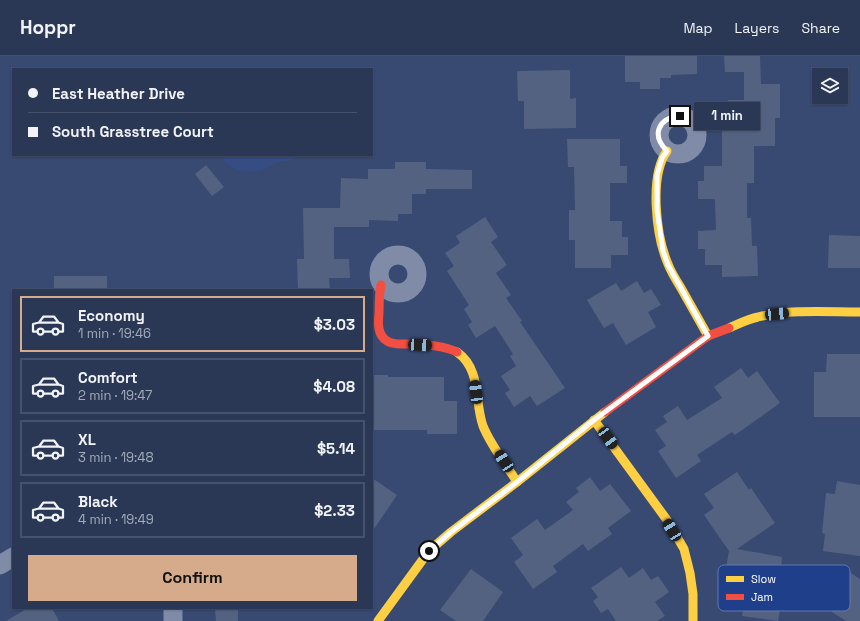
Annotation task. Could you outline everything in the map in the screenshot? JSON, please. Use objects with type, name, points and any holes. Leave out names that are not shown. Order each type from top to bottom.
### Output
[{"type":"street","points":[[667,151],[662,158],[657,175],[657,214],[663,251],[668,265],[708,336]]},
{"type":"street","points":[[381,285],[379,294],[378,324],[380,332],[385,340],[391,343],[447,348],[462,356],[470,367],[474,379],[484,430],[517,482]]},
{"type":"street","points":[[378,621],[429,551],[451,532],[517,482],[594,420],[708,336],[757,317],[796,312],[860,312]]},
{"type":"street","points":[[594,420],[667,520],[684,549],[693,594],[693,621]]},
{"type":"street","points":[[0,565],[12,558]]},
{"type":"street","points":[[172,621],[173,609]]},
{"type":"water","points":[[222,156],[298,156],[259,171],[246,172],[234,169],[225,161]]},
{"type":"building","points":[[625,56],[697,56],[697,74],[671,75],[671,78],[660,78],[660,89],[640,89],[640,82],[625,82]]},
{"type":"building","points":[[724,56],[760,56],[761,84],[780,84],[780,118],[775,118],[775,146],[754,146],[754,183],[747,183],[747,218],[751,218],[752,246],[757,246],[758,276],[722,277],[722,265],[705,265],[705,249],[698,249],[698,231],[716,230],[715,199],[698,199],[698,181],[704,181],[704,166],[722,166],[722,116],[728,116],[728,100],[744,100],[744,72],[725,72]]},
{"type":"building","points":[[570,70],[570,99],[576,98],[576,128],[524,129],[524,101],[518,101],[517,71]]},
{"type":"building","points":[[567,139],[620,139],[620,166],[627,166],[627,183],[610,183],[610,221],[622,221],[622,237],[628,237],[628,255],[611,255],[611,268],[575,268],[575,240],[569,240],[569,210],[575,210],[574,167],[568,167]]},
{"type":"building","points":[[395,162],[426,162],[426,169],[472,170],[472,189],[426,189],[426,194],[412,194],[412,214],[398,214],[398,221],[369,220],[369,227],[334,227],[334,259],[349,259],[350,278],[329,278],[330,289],[298,289],[297,259],[304,259],[303,208],[340,208],[341,178],[368,179],[368,169],[395,169]]},
{"type":"building","points":[[206,165],[224,187],[212,196],[195,174]]},
{"type":"building","points":[[485,217],[498,237],[491,242],[507,265],[496,273],[511,295],[506,298],[522,321],[520,322],[565,388],[537,406],[530,396],[514,407],[505,393],[510,390],[501,376],[516,366],[510,356],[513,354],[495,326],[476,338],[468,325],[472,322],[464,309],[469,305],[447,271],[454,266],[445,253],[460,243],[456,236]]},
{"type":"building","points":[[829,235],[860,236],[860,268],[828,268]]},
{"type":"building","points":[[54,276],[107,276],[107,289],[54,289]]},
{"type":"building","points":[[637,281],[644,293],[651,289],[661,305],[648,312],[656,327],[626,345],[613,323],[604,328],[587,300],[616,283],[621,291]]},
{"type":"building","points":[[827,354],[860,354],[860,417],[814,417],[814,372],[826,372]]},
{"type":"building","points":[[741,368],[748,378],[757,371],[780,403],[735,435],[732,432],[697,455],[701,461],[676,478],[658,451],[666,446],[655,430],[667,422],[663,416],[678,406],[687,420],[722,398],[714,387]]},
{"type":"building","points":[[373,375],[388,375],[388,377],[444,377],[444,401],[457,401],[457,434],[427,434],[427,430],[373,430]]},
{"type":"building","points":[[737,472],[749,490],[751,488],[775,523],[737,549],[782,557],[781,565],[727,565],[729,551],[704,515],[714,508],[704,494]]},
{"type":"building","points":[[590,477],[600,491],[610,484],[631,511],[608,528],[612,534],[588,551],[583,544],[553,566],[557,572],[533,589],[514,562],[523,555],[511,538],[537,519],[545,530],[573,510],[566,502],[579,492],[576,488]]},
{"type":"building","points":[[373,479],[397,495],[373,531]]},
{"type":"building","points":[[837,481],[860,485],[860,556],[823,551],[825,534],[822,533],[826,493],[835,494]]},
{"type":"building","points":[[621,567],[629,578],[643,568],[651,580],[658,576],[669,592],[655,602],[665,616],[657,621],[616,621],[608,609],[601,613],[593,601],[598,597],[591,588]]},
{"type":"building","points":[[471,569],[503,592],[483,621],[456,621],[440,610]]},
{"type":"building","points":[[850,572],[860,579],[860,621],[846,621],[832,612],[850,611]]},
{"type":"building","points":[[26,609],[53,609],[59,621],[6,621]]},
{"type":"building","points":[[215,609],[238,609],[238,621],[216,621]]},
{"type":"building","points":[[743,611],[780,611],[778,621],[742,616]]},
{"type":"traffic: slow","points":[[667,151],[661,162],[656,190],[656,206],[660,238],[671,270],[708,336]]},
{"type":"traffic: slow","points":[[729,328],[754,318],[770,314],[860,312]]},
{"type":"traffic: slow","points":[[457,352],[465,359],[474,377],[480,416],[486,433],[494,448],[517,482]]},
{"type":"traffic: slow","points":[[378,621],[429,551],[451,532],[605,412]]},
{"type":"traffic: slow","points":[[594,420],[667,520],[684,549],[693,594],[693,621]]},
{"type":"traffic: jam","points":[[381,285],[378,324],[381,335],[384,338],[394,344],[433,346],[457,352]]},
{"type":"traffic: jam","points":[[605,412],[708,336],[729,328]]},
{"type":"route","points":[[429,551],[451,532],[517,482],[594,420],[708,336],[668,265],[660,240],[656,198],[657,175],[662,158],[667,151],[661,145],[658,137],[660,128],[664,121],[672,116],[680,116]]}]
